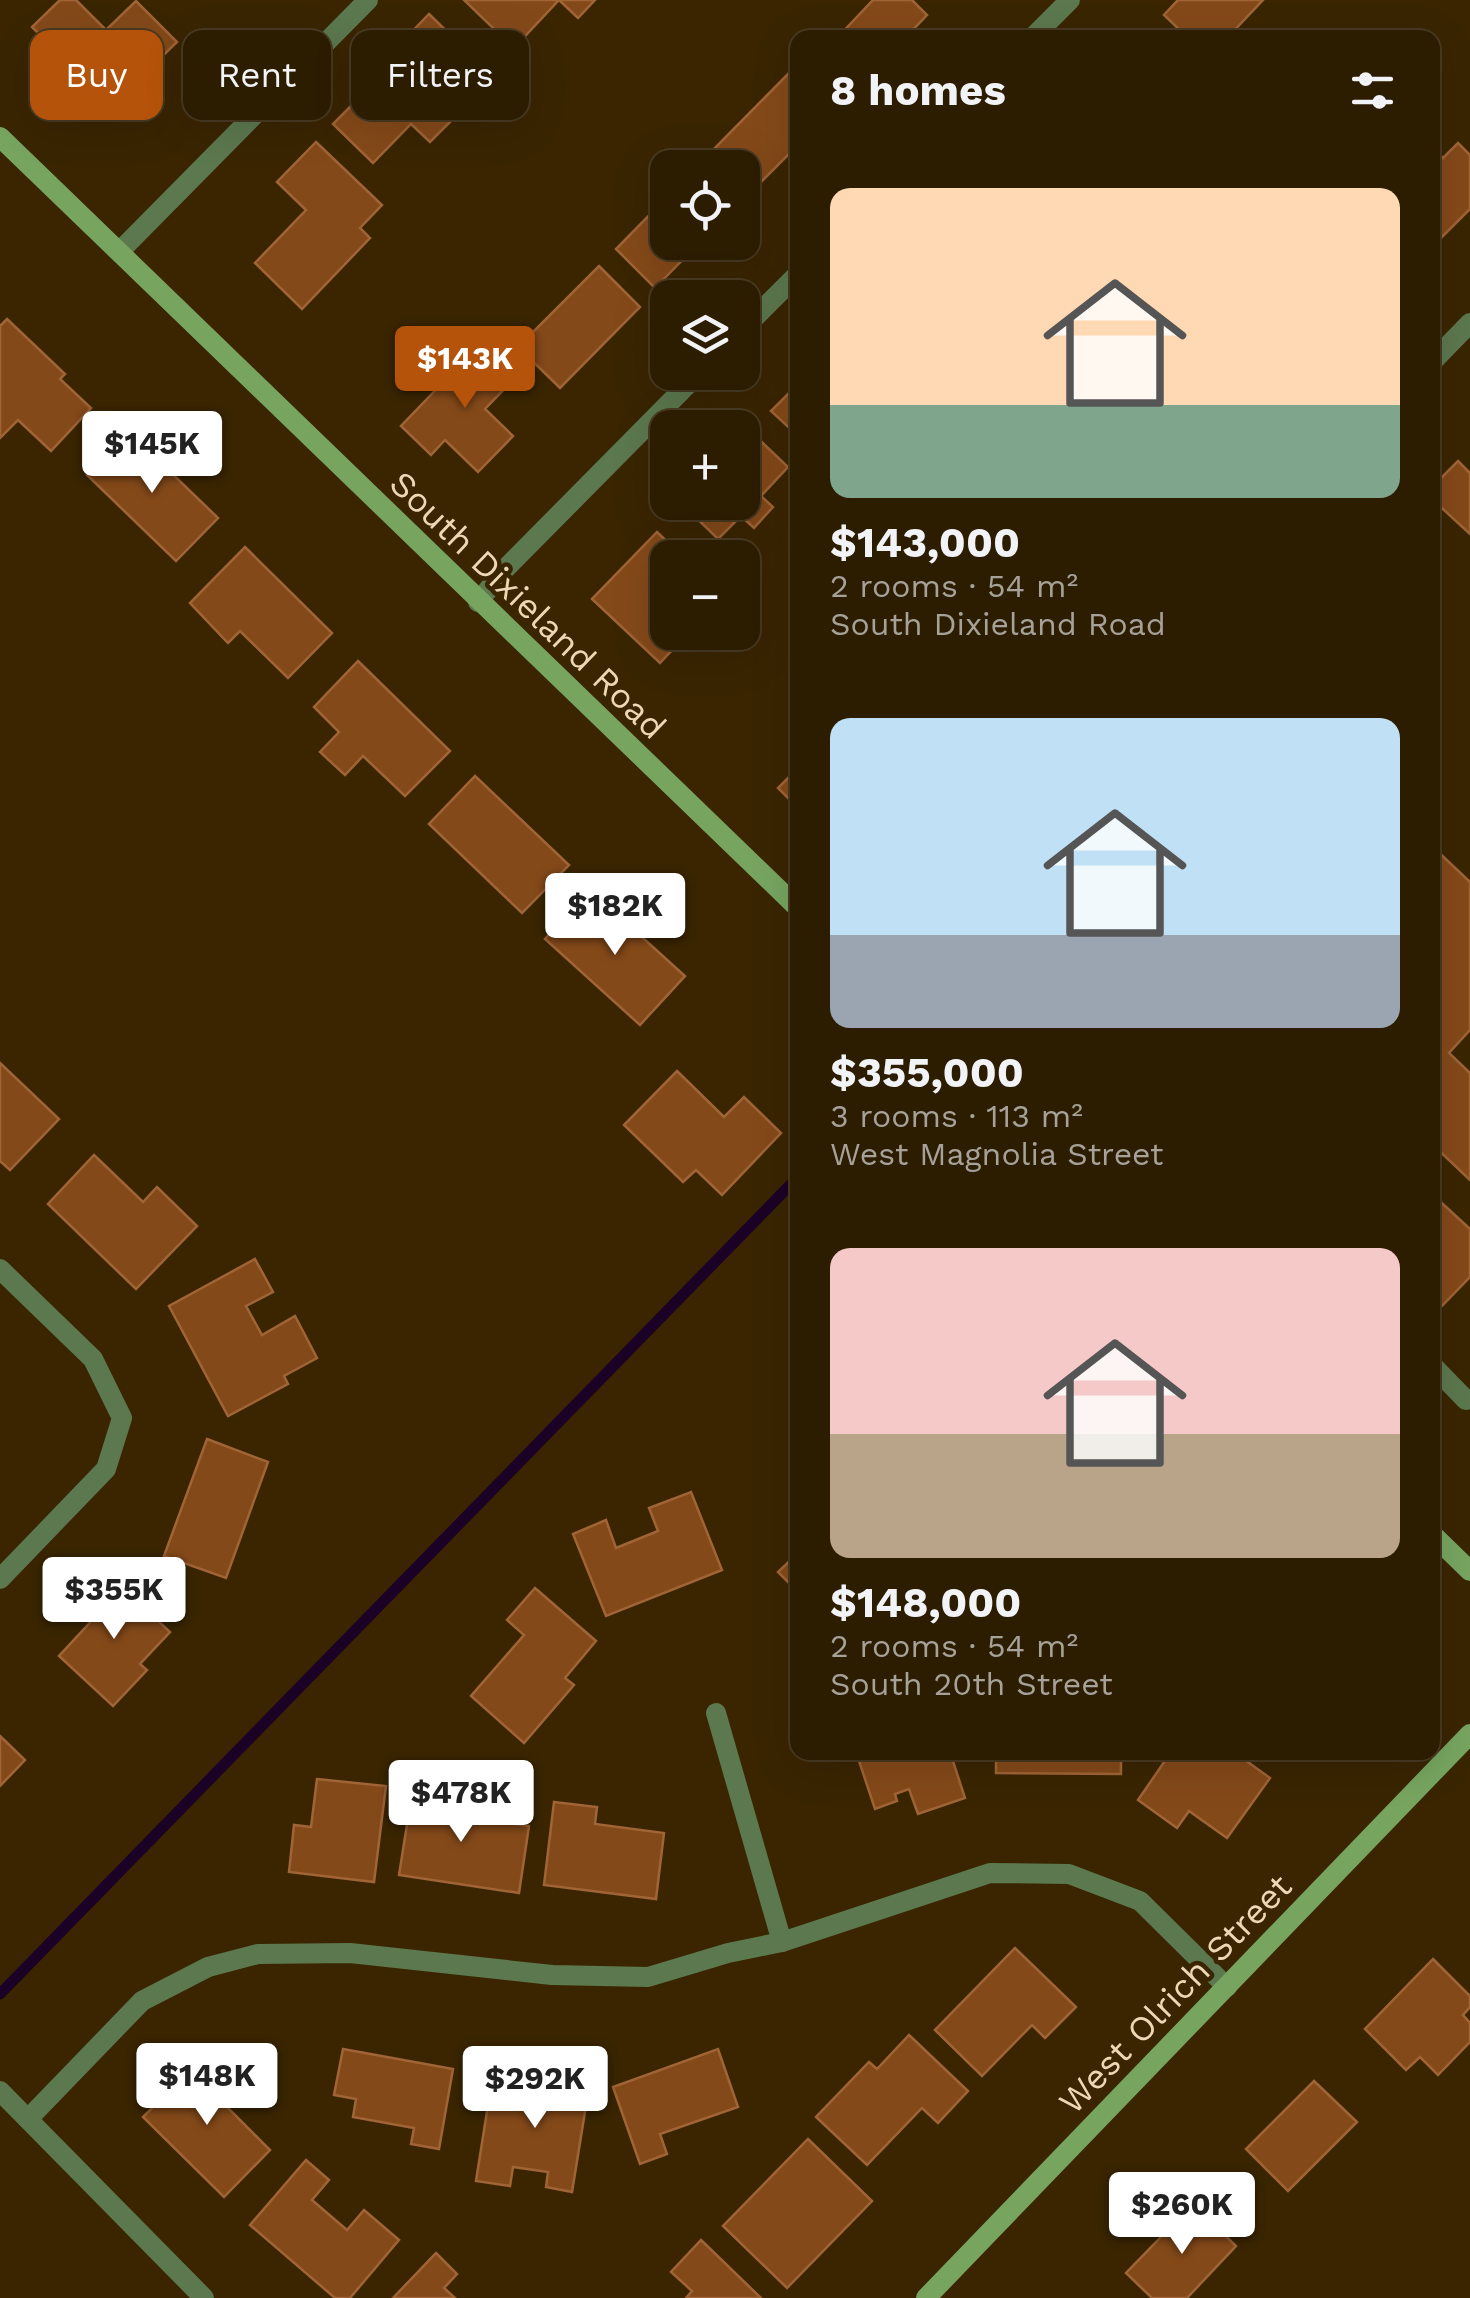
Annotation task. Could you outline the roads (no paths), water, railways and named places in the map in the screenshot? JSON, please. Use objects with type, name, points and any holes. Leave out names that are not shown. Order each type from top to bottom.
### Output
[{"type":"main road","name":"South Dixieland Road","points":[[0,138],[790,900]]},
{"type":"main road","points":[[1440,1542],[1470,1571]]},
{"type":"main road","name":"West Olrich Street","points":[[926,2298],[1470,1734]]},
{"type":"street","points":[[120,251],[368,0]]},
{"type":"street","points":[[1040,30],[1070,0]]},
{"type":"street","points":[[760,312],[790,282]]},
{"type":"street","points":[[1440,354],[1470,323]]},
{"type":"street","points":[[478,602],[505,569],[682,390]]},
{"type":"street","points":[[0,1269],[92,1359],[122,1418],[106,1469],[0,1580]]},
{"type":"street","points":[[1440,1372],[1469,1400]]},
{"type":"street","points":[[716,1713],[782,1942]]},
{"type":"street","points":[[28,2119],[142,2001],[208,1967],[258,1954],[350,1953],[552,1974],[648,1977],[728,1953],[782,1942],[990,1872],[1069,1874],[1140,1900],[1227,1987]]},
{"type":"street","points":[[0,2091],[204,2298]]},
{"type":"waterway","points":[[0,1994],[790,1185]]}]
